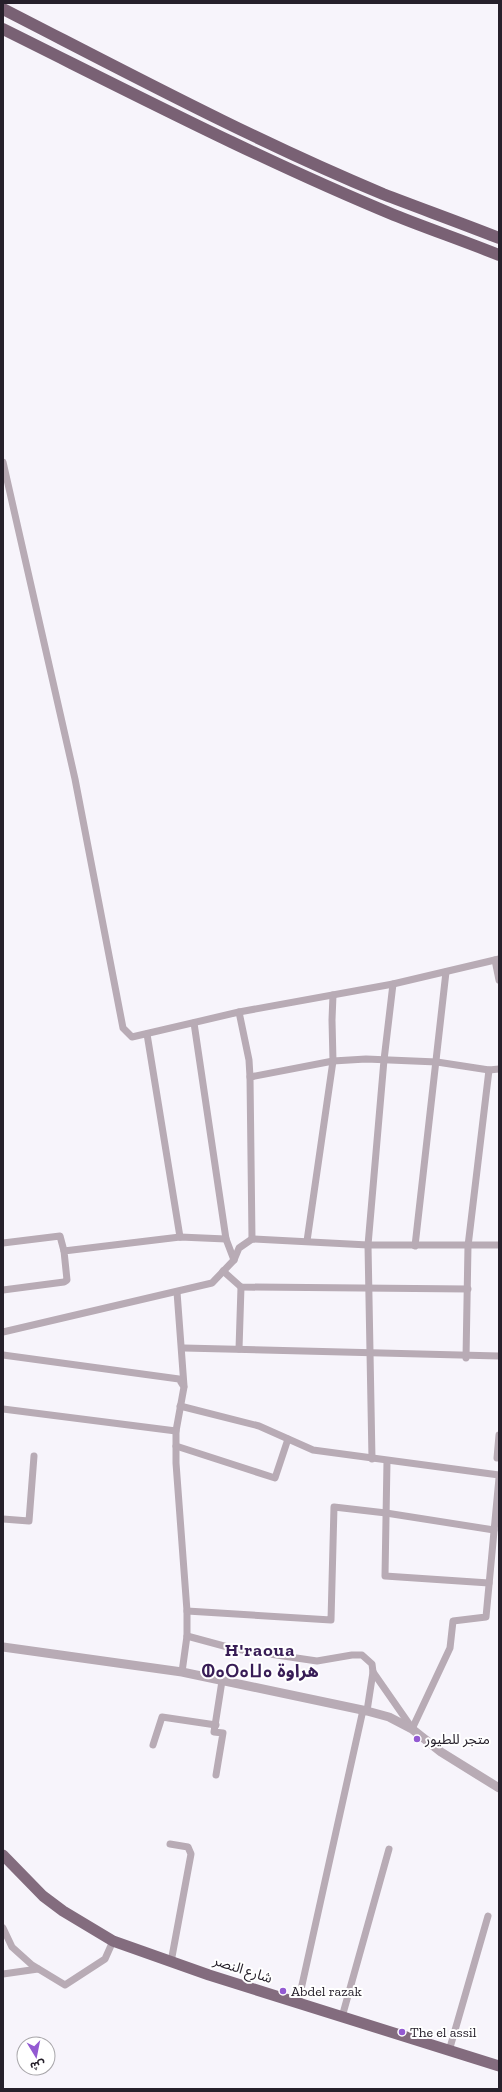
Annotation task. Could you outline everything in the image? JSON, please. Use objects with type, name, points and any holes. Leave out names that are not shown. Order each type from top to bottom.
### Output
[{"type":"highway","points":[[3,9],[200,109],[309,161],[383,194],[499,238]]},
{"type":"highway","points":[[3,29],[198,125],[318,181],[394,215],[499,255]]},
{"type":"main road","name":"شارع النصر","points":[[3,1855],[43,1896],[63,1911],[113,1941],[171,1962],[499,2066]]},
{"type":"street","points":[[3,462],[75,779],[123,1028],[132,1037],[239,1012],[393,984],[497,959],[499,980]]},
{"type":"street","points":[[415,1246],[446,972]]},
{"type":"street","points":[[372,1459],[368,1245],[384,1060],[393,984]]},
{"type":"street","points":[[307,1241],[333,1061],[333,995]]},
{"type":"street","points":[[239,1012],[249,1060],[250,1077],[252,1239]]},
{"type":"street","points":[[194,1023],[226,1239],[234,1260]]},
{"type":"street","points":[[147,1034],[180,1237]]},
{"type":"street","points":[[250,1077],[333,1061],[384,1060],[437,1062],[489,1070],[499,1070]]},
{"type":"street","points":[[466,1357],[468,1246],[489,1070]]},
{"type":"street","points":[[3,1243],[60,1236],[64,1251],[67,1280],[64,1282],[3,1290]]},
{"type":"street","points":[[64,1251],[180,1237],[226,1239]]},
{"type":"street","points":[[3,1332],[212,1283],[234,1260],[239,1248],[252,1239],[368,1245],[499,1245]]},
{"type":"street","points":[[223,1271],[240,1287],[468,1289]]},
{"type":"street","points":[[238,1349],[240,1287]]},
{"type":"street","points":[[177,1292],[184,1387],[176,1431],[176,1446],[178,1502],[187,1610],[187,1636],[182,1672]]},
{"type":"street","points":[[184,1348],[466,1357],[499,1356]]},
{"type":"street","points":[[3,1356],[179,1379],[184,1387]]},
{"type":"street","points":[[180,1406],[259,1426],[313,1450],[499,1477],[486,1617],[453,1621],[450,1648],[412,1729]]},
{"type":"street","points":[[3,1409],[176,1431]]},
{"type":"street","points":[[497,1458],[499,1435]]},
{"type":"street","points":[[176,1446],[275,1478],[288,1439]]},
{"type":"street","points":[[3,1519],[29,1521],[34,1456]]},
{"type":"street","points":[[387,1461],[385,1576],[489,1583]]},
{"type":"street","points":[[187,1610],[331,1620],[334,1507],[386,1513],[494,1530]]},
{"type":"street","points":[[187,1636],[235,1650],[317,1661],[352,1655],[362,1655],[372,1664],[373,1672],[365,1710],[298,2003]]},
{"type":"street","points":[[3,1647],[182,1672],[365,1710],[389,1717],[412,1729],[441,1752],[499,1788]]},
{"type":"street","points":[[373,1672],[412,1729]]},
{"type":"street","points":[[216,1775],[223,1733],[214,1732],[222,1680]]},
{"type":"street","points":[[153,1746],[162,1717],[216,1726]]},
{"type":"street","points":[[170,1844],[188,1847],[191,1854],[171,1962]]},
{"type":"street","points":[[342,2017],[390,1849]]},
{"type":"street","points":[[450,2051],[488,1916]]},
{"type":"street","points":[[3,1928],[12,1946],[32,1965],[65,1985],[105,1959],[113,1941]]},
{"type":"street","points":[[3,1974],[38,1968]]},
{"type":"place","name":"متجر للطيور","points":[[417,1739]]},
{"type":"place","name":"Abdel razak","points":[[283,1991]]},
{"type":"place","name":"The el assil","points":[[402,2032]]},
{"type":"district","name":"H'raoua ⵀⴰⵔⴰⵡⴰ هراوة","points":[[260,1660]]}]
